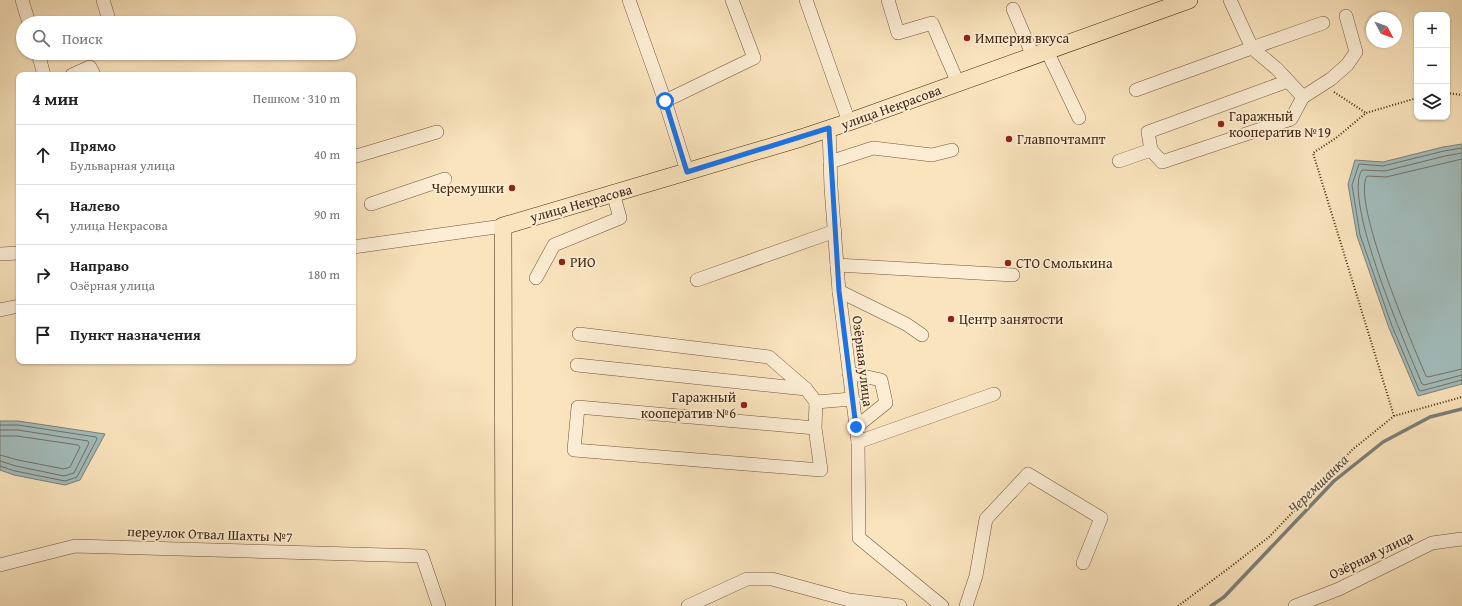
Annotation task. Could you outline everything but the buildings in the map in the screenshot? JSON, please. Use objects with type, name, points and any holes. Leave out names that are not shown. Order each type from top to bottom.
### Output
[{"type":"main road","name":"улица Некрасова","points":[[503,226],[687,172],[849,122],[1189,0]]},
{"type":"main road","points":[[503,226],[504,606]]},
{"type":"street","points":[[22,0],[27,16]]},
{"type":"street","points":[[103,0],[108,16]]},
{"type":"street","points":[[665,101],[754,58],[732,0]]},
{"type":"street","points":[[806,0],[849,122]]},
{"type":"street","points":[[888,0],[898,33],[932,23],[958,83]]},
{"type":"street","points":[[1230,0],[1252,48],[1277,69],[1303,97]]},
{"type":"street","points":[[634,1],[687,172]]},
{"type":"street","points":[[1013,9],[1079,118]]},
{"type":"street","points":[[1288,81],[1148,132],[1151,150],[1162,162],[1291,120],[1303,97],[1331,80],[1347,65],[1356,52],[1346,16]]},
{"type":"street","points":[[1136,90],[1323,23]]},
{"type":"street","points":[[40,60],[43,72]]},
{"type":"street","points":[[79,72],[90,67],[92,72]]},
{"type":"street","name":"Озёрная улица","points":[[829,128],[834,231],[839,291],[858,442],[859,538],[942,606]]},
{"type":"street","points":[[356,156],[437,132]]},
{"type":"street","points":[[830,162],[873,148],[932,155],[952,150]]},
{"type":"street","points":[[1119,161],[1151,150]]},
{"type":"street","points":[[371,204],[445,179]]},
{"type":"street","points":[[536,278],[554,245],[620,218],[613,194]]},
{"type":"street","name":"улица Некрасова","points":[[356,247],[503,226]]},
{"type":"street","points":[[696,280],[834,231]]},
{"type":"street","points":[[0,254],[16,253]]},
{"type":"street","points":[[837,265],[1013,275]]},
{"type":"street","points":[[839,291],[906,324],[922,335]]},
{"type":"street","points":[[0,310],[16,307]]},
{"type":"street","points":[[579,334],[769,357],[806,390],[816,402],[815,428],[820,470],[574,450],[578,407],[815,428]]},
{"type":"street","points":[[577,365],[806,390]]},
{"type":"street","points":[[849,373],[881,380],[886,403],[856,427]]},
{"type":"street","points":[[858,442],[994,394]]},
{"type":"street","points":[[816,402],[852,399]]},
{"type":"street","points":[[966,606],[976,576],[986,519],[1028,474],[1101,518],[1083,563]]},
{"type":"street","name":"Озёрная улица","points":[[1295,606],[1339,589],[1432,543],[1462,539]]},
{"type":"street","name":"переулок Отвал Шахты №7","points":[[0,565],[76,546],[422,556],[439,606]]},
{"type":"street","points":[[688,606],[747,579],[772,579],[849,600],[900,606]]},
{"type":"path","points":[[1323,85],[1366,113]]},
{"type":"path","points":[[1450,93],[1462,95]]},
{"type":"path","points":[[1394,416],[1313,153],[1336,138],[1366,113],[1414,99]]},
{"type":"path","points":[[1178,606],[1269,537],[1352,450],[1394,416],[1462,397]]},
{"type":"water","points":[[1462,144],[1462,384],[1418,396],[1389,328],[1357,236],[1348,184],[1355,160],[1383,162],[1443,147]]},
{"type":"water","points":[[0,421],[18,421],[105,434],[80,480],[65,485],[14,475],[0,470]]},
{"type":"waterway","name":"Черемшанка","points":[[1211,606],[1224,597],[1334,481],[1383,442],[1430,417],[1462,409]]},
{"type":"place","name":"Империя вкуса","points":[[967,38]]},
{"type":"place","name":"Гаражный кооператив №19","points":[[1221,124]]},
{"type":"place","name":"Главпочтампт","points":[[1009,139]]},
{"type":"place","name":"Черемушки","points":[[512,188]]},
{"type":"place","name":"РИО","points":[[562,262]]},
{"type":"place","name":"СТО Смолькина","points":[[1008,263]]},
{"type":"place","name":"Центр занятости","points":[[951,319]]},
{"type":"place","name":"Гаражный кооператив №6","points":[[744,405]]},
{"type":"route","points":[[665,101],[687,172],[801,138],[829,128],[831,188],[839,291],[856,427]]}]
